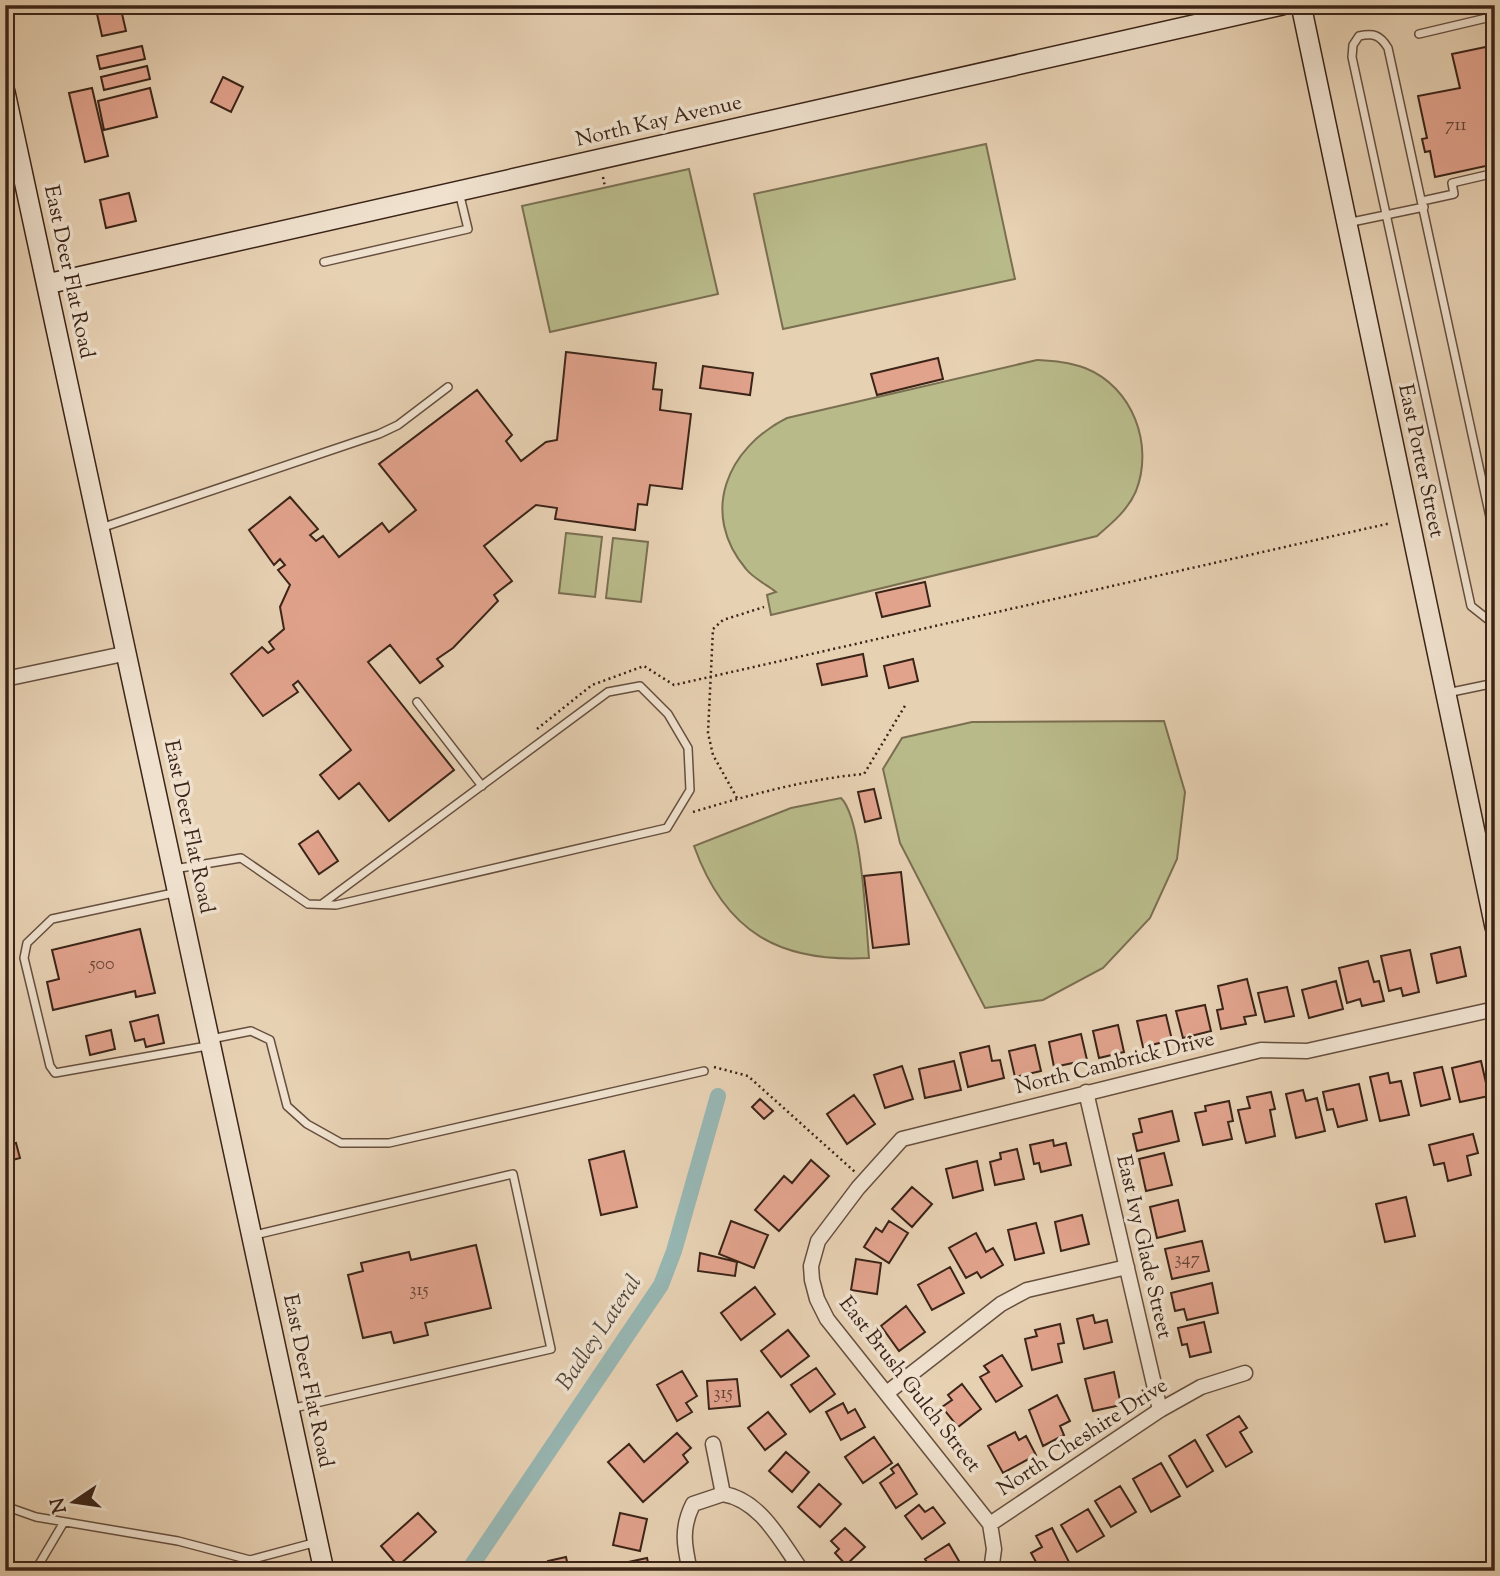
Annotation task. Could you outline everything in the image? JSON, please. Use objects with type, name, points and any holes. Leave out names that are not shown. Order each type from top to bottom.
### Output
[{"type":"street","name":"North Kay Avenue","points":[[47,284],[1282,5]]},
{"type":"street","name":"East Porter Street","points":[[1301,5],[1495,927]]},
{"type":"street","name":"East Deer Flat Road","points":[[5,92],[324,1571]]},
{"type":"street","points":[[5,679],[128,653]]},
{"type":"street","name":"North Cambrick Drive","points":[[811,1266],[818,1241],[858,1188],[902,1139],[1261,1050],[1307,1051],[1495,1009]]},
{"type":"street","name":"East Ivy Glade Street","points":[[1086,1092],[1160,1410]]},
{"type":"street","name":"East Brush Gulch Street","points":[[811,1266],[817,1299],[827,1318],[990,1524]]},
{"type":"street","points":[[888,1392],[1009,1299],[1027,1290],[1126,1267]]},
{"type":"street","name":"North Cheshire Drive","points":[[991,1571],[994,1549],[990,1524],[1160,1410],[1201,1387],[1245,1373]]},
{"type":"street","points":[[713,1444],[723,1494]]},
{"type":"street","points":[[690,1571],[682,1536],[686,1518],[693,1503],[723,1494],[738,1497],[762,1515],[802,1571]]},
{"type":"lane","points":[[1419,34],[1495,16]]},
{"type":"lane","points":[[1495,540],[1388,48],[1382,38],[1371,34],[1359,36],[1353,45],[1352,57],[1471,607],[1495,625]]},
{"type":"lane","points":[[1346,223],[1386,215],[1454,194],[1452,183],[1495,173]]},
{"type":"lane","points":[[324,262],[468,229],[459,191]]},
{"type":"lane","points":[[100,528],[379,434],[398,425],[448,387]]},
{"type":"lane","points":[[1445,693],[1495,683]]},
{"type":"lane","points":[[174,869],[241,858],[308,904],[322,905],[336,905],[667,828],[690,790],[688,748],[668,714],[640,686],[608,692],[322,905]]},
{"type":"lane","points":[[417,702],[482,786]]},
{"type":"lane","points":[[178,891],[52,919],[27,943],[24,958],[50,1066],[55,1073],[211,1042],[251,1031],[270,1040],[287,1106],[307,1124],[341,1143],[389,1143],[704,1070]]},
{"type":"lane","points":[[253,1236],[513,1174],[551,1349],[290,1410]]},
{"type":"lane","points":[[5,1506],[36,1517],[178,1541],[250,1560],[318,1542]]},
{"type":"lane","points":[[35,1571],[64,1522]]},
{"type":"lane","points":[[244,1571],[244,1566],[250,1560]]},
{"type":"path","points":[[602,174],[606,187]]},
{"type":"path","points":[[537,728],[592,685],[644,666],[674,685],[1391,523]]},
{"type":"path","points":[[737,798],[713,755],[708,733],[713,629],[723,620],[764,607]]},
{"type":"path","points":[[693,812],[737,798],[838,777],[864,775],[906,704]]},
{"type":"path","points":[[704,1070],[714,1067],[748,1076],[855,1172]]},
{"type":"green space","points":[[986,144],[1015,279],[783,329],[754,194]]},
{"type":"green space","points":[[689,169],[718,294],[550,332],[522,206]]},
{"type":"green space","points":[[1037,360],[1073,364],[1102,377],[1127,403],[1135,419],[1142,455],[1141,473],[1133,498],[1114,521],[1097,536],[771,615],[767,595],[776,592],[746,569],[732,548],[724,526],[722,505],[726,484],[735,464],[749,446],[787,418]]},
{"type":"green space","points":[[566,533],[602,537],[595,597],[559,593]]},
{"type":"green space","points":[[613,538],[648,542],[641,602],[606,598]]},
{"type":"green space","points":[[1164,721],[1185,792],[1177,859],[1150,918],[1103,968],[1043,1000],[985,1008],[900,843],[883,769],[902,738],[972,722]]},
{"type":"green space","points":[[841,798],[854,827],[858,849],[869,958],[808,955],[759,936],[739,921],[722,900],[707,876],[694,846],[791,808]]},
{"type":"building","points":[[95,5],[120,5],[126,31],[102,36]]},
{"type":"building","points":[[1495,45],[1495,164],[1435,177],[1430,151],[1425,152],[1422,139],[1427,138],[1418,96],[1460,88],[1452,54]]},
{"type":"building","points":[[142,46],[145,59],[100,69],[97,56]]},
{"type":"building","points":[[147,66],[150,79],[104,90],[101,77]]},
{"type":"building","points":[[223,77],[243,87],[231,112],[211,102]]},
{"type":"building","points":[[92,88],[108,156],[85,162],[69,93]]},
{"type":"building","points":[[150,88],[157,117],[104,130],[98,101]]},
{"type":"building","points":[[1495,183],[1495,205],[1490,184]]},
{"type":"building","points":[[129,193],[136,221],[106,228],[100,200]]},
{"type":"building","points":[[566,352],[656,363],[653,389],[662,390],[660,410],[691,414],[682,489],[650,485],[647,505],[638,504],[635,530],[555,519],[557,508],[536,505],[484,546],[512,581],[494,595],[498,601],[453,648],[437,659],[443,666],[420,683],[390,645],[368,662],[454,770],[389,821],[359,783],[339,799],[320,775],[351,750],[298,681],[293,685],[298,692],[263,716],[231,674],[262,647],[268,653],[274,649],[269,642],[284,629],[280,607],[290,585],[278,570],[285,565],[280,559],[274,565],[249,530],[290,497],[318,529],[310,535],[316,541],[323,536],[339,557],[382,523],[389,532],[416,510],[379,464],[477,390],[512,435],[506,441],[521,461],[546,442],[557,440]]},
{"type":"building","points":[[938,358],[943,379],[877,395],[871,374]]},
{"type":"building","points":[[703,366],[753,373],[750,395],[700,388]]},
{"type":"building","points":[[925,582],[930,606],[882,617],[876,593]]},
{"type":"building","points":[[863,654],[867,676],[822,685],[817,664]]},
{"type":"building","points":[[913,659],[918,681],[889,688],[884,666]]},
{"type":"building","points":[[874,789],[881,818],[865,822],[858,792]]},
{"type":"building","points":[[318,831],[338,861],[319,874],[299,844]]},
{"type":"building","points":[[901,872],[909,944],[873,948],[864,876]]},
{"type":"building","points":[[140,929],[155,993],[136,997],[135,991],[53,1010],[47,982],[59,979],[52,950]]},
{"type":"building","points":[[1460,947],[1466,976],[1437,983],[1431,954]]},
{"type":"building","points":[[1410,950],[1419,992],[1403,996],[1401,988],[1389,991],[1381,956]]},
{"type":"building","points":[[1368,961],[1374,982],[1379,981],[1384,1001],[1362,1006],[1360,999],[1347,1003],[1339,968]]},
{"type":"building","points":[[1247,979],[1256,1015],[1244,1017],[1246,1024],[1221,1029],[1217,1010],[1223,1009],[1218,986]]},
{"type":"building","points":[[1336,981],[1343,1009],[1309,1018],[1302,990]]},
{"type":"building","points":[[1287,987],[1294,1016],[1265,1022],[1258,993]]},
{"type":"building","points":[[1205,1005],[1211,1031],[1183,1038],[1176,1011]]},
{"type":"building","points":[[158,1015],[164,1043],[146,1047],[144,1039],[135,1041],[130,1022]]},
{"type":"building","points":[[1166,1015],[1172,1040],[1143,1047],[1137,1021]]},
{"type":"building","points":[[1118,1025],[1124,1052],[1099,1058],[1093,1031]]},
{"type":"building","points":[[111,1030],[115,1049],[90,1055],[86,1036]]},
{"type":"building","points":[[1081,1034],[1087,1060],[1054,1067],[1049,1042]]},
{"type":"building","points":[[1035,1045],[1041,1071],[1015,1077],[1009,1051]]},
{"type":"building","points":[[989,1046],[992,1061],[1000,1060],[1004,1078],[968,1087],[960,1053]]},
{"type":"building","points":[[954,1061],[961,1090],[925,1098],[919,1069]]},
{"type":"building","points":[[1481,1061],[1489,1096],[1460,1102],[1452,1068]]},
{"type":"building","points":[[902,1066],[913,1099],[885,1108],[874,1075]]},
{"type":"building","points":[[1442,1067],[1450,1099],[1421,1106],[1414,1073]]},
{"type":"building","points":[[1388,1073],[1390,1083],[1401,1081],[1409,1115],[1380,1121],[1370,1077]]},
{"type":"building","points":[[1359,1084],[1367,1120],[1338,1127],[1333,1109],[1327,1110],[1323,1092]]},
{"type":"building","points":[[1303,1090],[1306,1101],[1317,1098],[1325,1131],[1296,1138],[1286,1094]]},
{"type":"building","points":[[1271,1092],[1275,1109],[1270,1110],[1275,1136],[1246,1143],[1238,1110],[1250,1108],[1247,1097]]},
{"type":"building","points":[[854,1095],[875,1124],[847,1144],[827,1114]]},
{"type":"building","points":[[760,1099],[773,1111],[764,1119],[752,1107]]},
{"type":"building","points":[[1229,1101],[1233,1121],[1228,1122],[1232,1139],[1203,1145],[1195,1113],[1206,1111],[1205,1106]]},
{"type":"building","points":[[1172,1111],[1179,1141],[1137,1151],[1133,1134],[1142,1132],[1139,1119]]},
{"type":"building","points":[[1473,1134],[1478,1153],[1467,1156],[1471,1175],[1448,1181],[1444,1163],[1434,1165],[1429,1145]]},
{"type":"building","points":[[1053,1140],[1054,1146],[1066,1143],[1071,1165],[1041,1172],[1039,1163],[1034,1164],[1030,1145]]},
{"type":"building","points":[[16,1143],[20,1158],[5,1162],[5,1145]]},
{"type":"building","points":[[1017,1149],[1024,1179],[995,1185],[990,1162],[1001,1159],[1000,1153]]},
{"type":"building","points":[[624,1151],[637,1207],[601,1215],[589,1160]]},
{"type":"building","points":[[1164,1153],[1172,1185],[1146,1191],[1139,1159]]},
{"type":"building","points":[[811,1160],[829,1176],[779,1231],[755,1210],[784,1176],[792,1183]]},
{"type":"building","points":[[977,1161],[983,1190],[953,1198],[946,1169]]},
{"type":"building","points":[[912,1187],[932,1204],[912,1227],[892,1209]]},
{"type":"building","points":[[1406,1197],[1415,1236],[1385,1242],[1376,1204]]},
{"type":"building","points":[[1178,1200],[1185,1231],[1157,1238],[1150,1207]]},
{"type":"building","points":[[1082,1215],[1089,1244],[1061,1251],[1055,1222]]},
{"type":"building","points":[[731,1221],[768,1235],[754,1268],[719,1254]]},
{"type":"building","points":[[889,1221],[908,1233],[889,1263],[864,1247],[876,1228],[882,1232]]},
{"type":"building","points":[[1036,1223],[1044,1253],[1015,1260],[1008,1230]]},
{"type":"building","points":[[976,1233],[986,1252],[993,1248],[1003,1265],[981,1278],[977,1272],[966,1278],[949,1248]]},
{"type":"building","points":[[1202,1241],[1209,1271],[1172,1279],[1165,1249]]},
{"type":"building","points":[[476,1245],[491,1308],[425,1323],[428,1335],[394,1343],[391,1332],[363,1338],[348,1275],[363,1271],[361,1263],[409,1252],[411,1260]]},
{"type":"building","points":[[700,1253],[737,1262],[735,1276],[698,1271]]},
{"type":"building","points":[[856,1259],[881,1263],[877,1294],[851,1290]]},
{"type":"building","points":[[950,1267],[964,1293],[932,1310],[918,1285]]},
{"type":"building","points":[[1212,1283],[1218,1313],[1187,1320],[1184,1309],[1175,1311],[1171,1293]]},
{"type":"building","points":[[755,1287],[775,1314],[741,1340],[721,1313]]},
{"type":"building","points":[[906,1306],[925,1332],[899,1351],[881,1326]]},
{"type":"building","points":[[1093,1315],[1095,1323],[1107,1320],[1112,1342],[1084,1349],[1077,1319]]},
{"type":"building","points":[[1204,1322],[1211,1352],[1190,1357],[1187,1344],[1182,1345],[1178,1328]]},
{"type":"building","points":[[1060,1324],[1064,1343],[1058,1344],[1062,1362],[1032,1370],[1025,1339],[1037,1336],[1035,1330]]},
{"type":"building","points":[[788,1330],[809,1356],[781,1377],[761,1351]]},
{"type":"building","points":[[1002,1355],[1022,1386],[996,1402],[980,1377],[989,1372],[984,1366]]},
{"type":"building","points":[[816,1368],[835,1394],[810,1412],[791,1385]]},
{"type":"building","points":[[682,1371],[697,1396],[686,1403],[692,1412],[677,1421],[657,1385]]},
{"type":"building","points":[[1114,1372],[1121,1405],[1093,1411],[1085,1379]]},
{"type":"building","points":[[737,1379],[740,1406],[709,1409],[707,1381]]},
{"type":"building","points":[[962,1384],[981,1409],[958,1427],[942,1407],[952,1400],[948,1395]]},
{"type":"building","points":[[1057,1395],[1070,1421],[1060,1426],[1064,1435],[1043,1446],[1029,1410]]},
{"type":"building","points":[[843,1403],[848,1413],[855,1409],[865,1427],[841,1440],[826,1412]]},
{"type":"building","points":[[768,1412],[786,1434],[765,1450],[748,1428]]},
{"type":"building","points":[[1239,1416],[1247,1428],[1240,1432],[1252,1452],[1226,1467],[1207,1435]]},
{"type":"building","points":[[1015,1432],[1019,1440],[1026,1436],[1036,1455],[1003,1473],[988,1446]]},
{"type":"building","points":[[677,1433],[691,1448],[683,1455],[688,1462],[643,1502],[608,1462],[629,1444],[644,1462]]},
{"type":"building","points":[[874,1437],[892,1463],[863,1483],[845,1457]]},
{"type":"building","points":[[1195,1440],[1213,1471],[1187,1487],[1169,1456]]},
{"type":"building","points":[[786,1452],[809,1472],[792,1492],[769,1471]]},
{"type":"building","points":[[1161,1463],[1180,1496],[1151,1512],[1133,1479]]},
{"type":"building","points":[[898,1464],[917,1494],[896,1508],[880,1483],[894,1473],[891,1469]]},
{"type":"building","points":[[819,1484],[841,1504],[820,1527],[798,1507]]},
{"type":"building","points":[[1120,1486],[1136,1512],[1111,1527],[1095,1501]]},
{"type":"building","points":[[919,1505],[925,1512],[933,1507],[945,1523],[922,1539],[905,1516]]},
{"type":"building","points":[[1088,1509],[1104,1536],[1077,1552],[1061,1525]]},
{"type":"building","points":[[418,1513],[436,1532],[398,1566],[381,1546]]},
{"type":"building","points":[[620,1513],[647,1519],[640,1551],[613,1545]]},
{"type":"building","points":[[845,1528],[865,1547],[846,1565],[835,1553],[839,1549],[831,1541]]},
{"type":"building","points":[[1052,1528],[1069,1562],[1053,1571],[1041,1571],[1031,1553],[1042,1547],[1036,1536]]},
{"type":"building","points":[[949,1544],[963,1568],[958,1571],[932,1571],[925,1559]]},
{"type":"building","points":[[566,1557],[569,1571],[550,1571],[548,1561]]},
{"type":"building","points":[[647,1558],[650,1571],[621,1571],[619,1564]]},
{"type":"waterway","name":"Badley Lateral","points":[[468,1571],[661,1285],[674,1251],[718,1096]]}]
